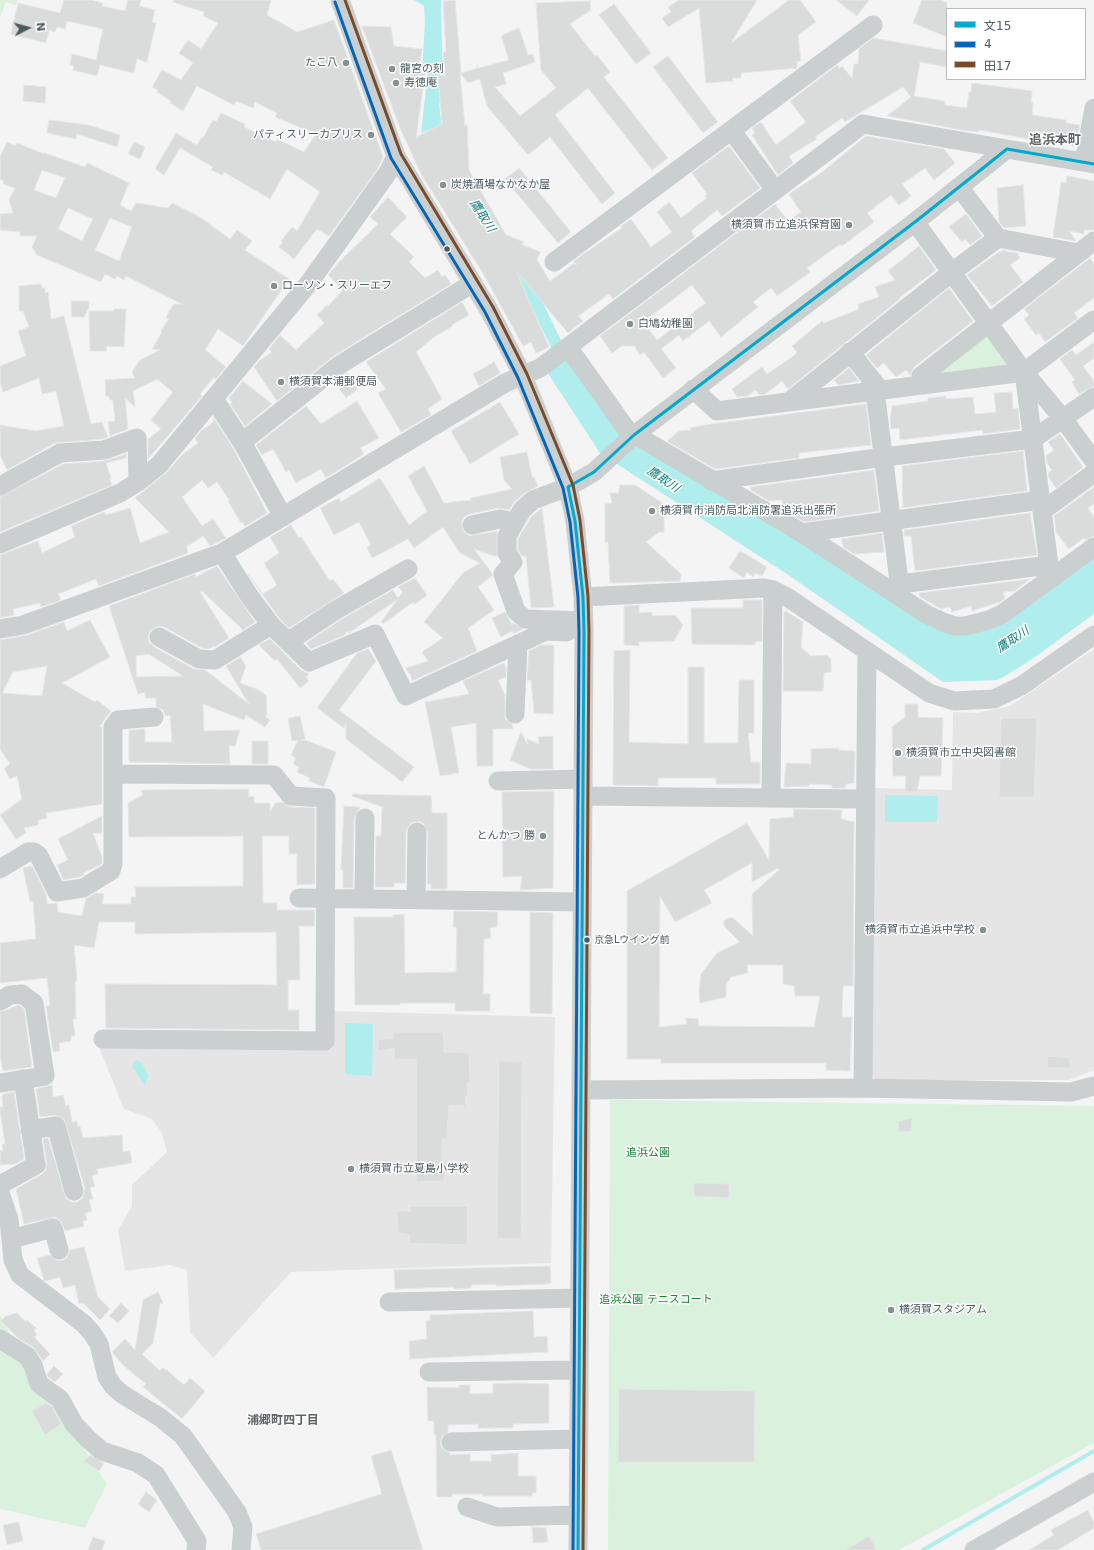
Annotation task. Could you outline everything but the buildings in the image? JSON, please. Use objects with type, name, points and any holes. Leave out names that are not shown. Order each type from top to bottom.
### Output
[{"type":"street","points":[[340,0],[396,156],[474,283],[524,376],[568,487],[575,521],[583,597],[584,627],[578,1439],[579,1547]]},
{"type":"street","points":[[554,262],[873,25]]},
{"type":"street","points":[[0,629],[23,625],[222,553],[505,383],[540,368],[863,124],[1089,163],[1094,108]]},
{"type":"street","points":[[732,131],[775,190]]},
{"type":"street","points":[[584,627],[525,619],[516,611],[503,574],[513,562],[507,553],[507,536],[522,510],[533,500],[568,487],[594,472],[632,436],[914,222],[1007,149]]},
{"type":"street","points":[[0,544],[120,493],[138,482],[160,465],[309,283],[389,171],[396,156]]},
{"type":"street","points":[[959,187],[998,238]]},
{"type":"street","points":[[914,222],[1024,372],[1064,420],[1094,460]]},
{"type":"street","points":[[790,401],[952,272],[998,238],[1089,248]]},
{"type":"street","points":[[923,385],[921,376],[1089,248]]},
{"type":"street","points":[[242,442],[341,364],[474,283]]},
{"type":"street","points":[[693,389],[717,411],[1024,372],[1094,320]]},
{"type":"street","points":[[568,347],[632,436],[900,590],[926,614],[943,622],[955,626],[965,626],[1002,614],[1051,571],[1094,547]]},
{"type":"street","points":[[850,352],[876,385],[900,590]]},
{"type":"street","points":[[1024,372],[1051,571]]},
{"type":"street","points":[[711,481],[884,457],[1033,439],[1064,420],[1094,397]]},
{"type":"street","points":[[214,399],[242,442],[283,517]]},
{"type":"street","points":[[0,486],[60,453],[104,450],[137,438],[138,482]]},
{"type":"street","points":[[802,533],[891,521],[1042,504],[1049,506],[1094,473]]},
{"type":"street","points":[[472,525],[500,519],[514,522]]},
{"type":"street","points":[[222,553],[250,597],[271,625],[309,662],[375,634],[406,696],[546,631],[584,627]]},
{"type":"street","points":[[289,641],[336,610],[408,569]]},
{"type":"street","points":[[900,590],[1051,571]]},
{"type":"street","points":[[583,597],[764,588],[773,590],[787,597],[929,693],[954,701],[994,699],[1022,686],[1094,635]]},
{"type":"street","points":[[771,798],[773,590]]},
{"type":"street","points":[[159,637],[199,659],[215,660],[271,625]]},
{"type":"street","points":[[515,714],[518,644]]},
{"type":"street","points":[[863,1088],[867,652]]},
{"type":"street","points":[[0,869],[28,852],[34,852],[39,856],[57,892],[83,888],[111,871],[113,864],[113,727],[118,720],[154,717]]},
{"type":"street","points":[[103,1039],[325,1040],[324,898],[326,798],[291,796],[274,775],[114,774]]},
{"type":"street","points":[[498,780],[583,788],[771,798],[865,799]]},
{"type":"street","points":[[364,899],[365,818]]},
{"type":"street","points":[[416,900],[417,832]]},
{"type":"street","points":[[299,898],[582,902]]},
{"type":"street","points":[[0,1001],[10,996],[22,994],[34,1003],[45,1076],[0,1083]]},
{"type":"street","points":[[0,1185],[36,1165],[23,1079]]},
{"type":"street","points":[[581,1090],[863,1088],[1072,1092],[1094,1086]]},
{"type":"street","points":[[30,1130],[56,1126],[74,1191]]},
{"type":"street","points":[[0,1193],[9,1219],[16,1269],[20,1275],[84,1324],[92,1333],[99,1344],[107,1377],[113,1386],[122,1394],[161,1418],[182,1436],[237,1512],[243,1526],[241,1550]]},
{"type":"street","points":[[11,1239],[53,1228],[59,1250]]},
{"type":"street","points":[[389,1302],[580,1298]]},
{"type":"street","points":[[0,1339],[26,1356],[33,1365],[39,1384],[60,1399],[74,1424],[88,1439],[102,1451],[138,1463],[156,1475],[197,1541],[196,1550]]},
{"type":"street","points":[[429,1372],[579,1370]]},
{"type":"street","points":[[451,1442],[578,1439]]},
{"type":"street","points":[[974,1550],[1094,1482]]},
{"type":"street","points":[[467,1507],[497,1517],[578,1515]]},
{"type":"shaded area","name":"横須賀市立追浜中学校","points":[[1094,649],[1094,1070],[1069,1080],[876,1080],[872,1076],[873,788],[952,790],[953,712],[976,713],[1010,706]]},
{"type":"shaded area","name":"横須賀市立夏島小学校","points":[[332,1011],[555,1017],[551,1263],[291,1272],[213,1358],[190,1332],[187,1270],[170,1265],[125,1271],[118,1230],[132,1206],[132,1185],[167,1152],[162,1133],[152,1119],[124,1109],[98,1045],[332,1049]]},
{"type":"green space","points":[[0,0],[18,0],[16,5],[6,2],[0,18]]},
{"type":"green space","points":[[989,324],[1024,372],[937,375]]},
{"type":"green space","points":[[610,1100],[1094,1106],[1094,1443],[899,1550],[608,1550]]},
{"type":"green space","points":[[0,1315],[18,1348],[107,1484],[85,1528],[0,1509]]},
{"type":"water","name":"鷹取川","points":[[414,0],[441,0],[443,103],[439,103],[443,141],[541,299],[570,359],[623,436],[956,634],[1094,556],[1094,614],[1028,662],[998,680],[943,682],[787,574],[600,453],[549,375],[547,367],[551,347],[534,313],[443,160],[428,130],[421,133],[428,72],[422,72],[425,21],[424,6]]},
{"type":"water","points":[[885,795],[938,796],[937,822],[885,822]]},
{"type":"water","points":[[345,1023],[373,1024],[372,1076],[345,1074]]},
{"type":"water","points":[[136,1060],[142,1063],[148,1076],[145,1086],[132,1066]]},
{"type":"waterway","points":[[923,1550],[1094,1451]]},
{"type":"transit line","name":"田17","points":[[345,0],[401,154],[493,307],[527,374],[573,485],[580,520],[588,596],[589,632],[583,1550]]},
{"type":"transit line","name":"4","points":[[335,2],[391,158],[485,312],[518,378],[563,488],[570,522],[578,597],[579,632],[573,1550]]},
{"type":"transit line","name":"文15","points":[[578,1550],[584,632],[583,597],[575,521],[568,487],[594,472],[634,435],[915,222],[1007,149],[1094,164]]},
{"type":"place","name":"たこ八","points":[[346,63]]},
{"type":"place","name":"龍宮の刻","points":[[392,69]]},
{"type":"place","name":"寿徳庵","points":[[396,83]]},
{"type":"place","name":"パティスリーカプリス","points":[[371,135]]},
{"type":"place","name":"炭焼酒場なかなか屋","points":[[443,185]]},
{"type":"place","name":"横須賀市立追浜保育園","points":[[849,225]]},
{"type":"place","name":"ローソン・スリーエフ","points":[[274,286]]},
{"type":"place","name":"白鳩幼稚園","points":[[630,324]]},
{"type":"place","name":"横須賀本浦郵便局","points":[[281,382]]},
{"type":"place","name":"横須賀市消防局北消防署追浜出張所","points":[[652,511]]},
{"type":"place","name":"横須賀市立中央図書館","points":[[898,753]]},
{"type":"place","name":"とんかつ 勝","points":[[543,836]]},
{"type":"place","name":"横須賀市立追浜中学校","points":[[983,930]]},
{"type":"place","name":"京急Lウイング前","points":[[587,940]]},
{"type":"place","name":"横須賀市立夏島小学校","points":[[351,1169]]},
{"type":"place","name":"横須賀スタジアム","points":[[891,1310]]},
{"type":"district","name":"追浜本町","points":[[1055,141]]},
{"type":"district","name":"浦郷町四丁目","points":[[283,1421]]},
{"type":"park label","name":"追浜公園","points":[[648,1153]]},
{"type":"park label","name":"追浜公園 テニスコート","points":[[656,1300]]}]
